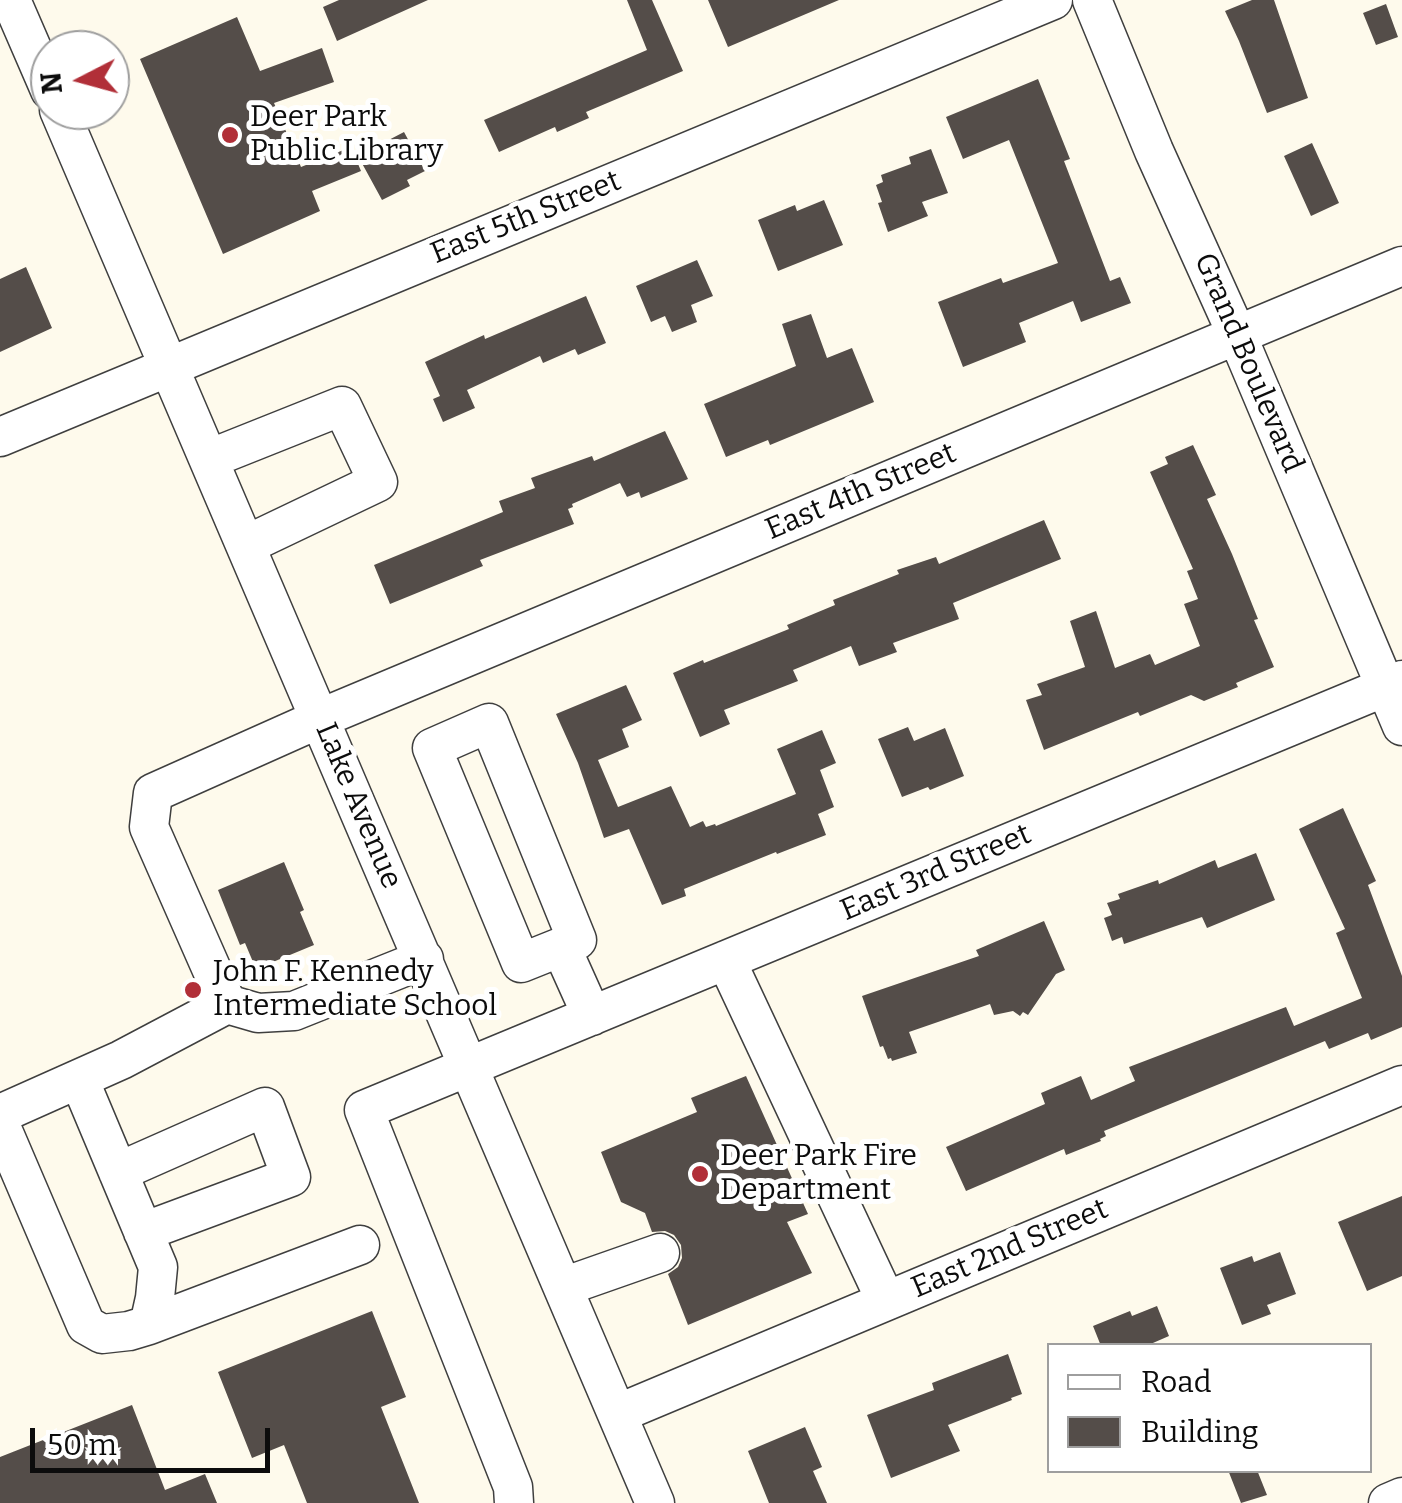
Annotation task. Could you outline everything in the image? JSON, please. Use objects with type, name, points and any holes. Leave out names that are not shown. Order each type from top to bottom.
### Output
[{"type":"street","name":"East 5th Street","points":[[0,437],[1053,0]]},
{"type":"street","name":"Grand Boulevard","points":[[1092,0],[1154,151],[1394,683],[1402,726]]},
{"type":"street","points":[[16,6],[30,41]]},
{"type":"street","name":"Lake Avenue","points":[[68,130],[655,1503]]},
{"type":"street","name":"East 4th Street","points":[[227,1004],[149,827],[153,792],[1402,266]]},
{"type":"street","points":[[209,459],[342,406],[378,482],[246,544]]},
{"type":"street","name":"East 3rd Street","points":[[514,1503],[513,1487],[364,1110],[1394,683]]},
{"type":"street","points":[[489,723],[577,940],[561,947],[521,963],[432,748],[489,723]]},
{"type":"street","points":[[561,947],[592,1016]]},
{"type":"street","points":[[0,1114],[120,1060],[227,1004],[258,1013],[294,1011],[424,959]]},
{"type":"street","points":[[726,960],[886,1302]]},
{"type":"street","points":[[79,1079],[158,1267],[150,1325]]},
{"type":"street","name":"East 2nd Street","points":[[618,1414],[1402,1084]]},
{"type":"street","points":[[118,1172],[265,1108],[291,1177],[144,1232]]},
{"type":"street","points":[[0,1124],[86,1325],[102,1334],[129,1332],[150,1325],[360,1245]]},
{"type":"street","points":[[563,1286],[660,1253]]},
{"type":"street","points":[[1388,1503],[1402,1497]]},
{"type":"building","points":[[339,0],[428,0],[337,41],[323,7]]},
{"type":"building","points":[[627,0],[652,0],[683,71],[586,112],[589,118],[557,132],[555,127],[499,152],[484,120],[647,50]]},
{"type":"building","points":[[708,0],[839,0],[728,47]]},
{"type":"building","points":[[1252,0],[1274,0],[1308,98],[1267,113],[1225,11]]},
{"type":"building","points":[[1386,4],[1398,37],[1376,45],[1363,13]]},
{"type":"building","name":"Deer Park Public Library","points":[[237,17],[260,71],[322,48],[334,82],[274,103],[301,167],[351,147],[361,171],[312,191],[320,211],[223,254],[140,59]]},
{"type":"building","points":[[1038,79],[1070,159],[1064,161],[1110,281],[1120,277],[1131,303],[1081,322],[1073,301],[1019,323],[1026,342],[963,367],[938,302],[1001,278],[1003,283],[1058,263],[1009,140],[963,159],[946,117]]},
{"type":"building","points":[[404,132],[425,171],[407,180],[410,186],[382,200],[358,156]]},
{"type":"building","points":[[1312,143],[1339,203],[1311,216],[1284,156]]},
{"type":"building","points":[[931,149],[948,193],[922,202],[928,216],[888,232],[878,203],[882,202],[876,185],[883,182],[881,175],[911,164],[909,157]]},
{"type":"building","points":[[824,200],[843,245],[778,271],[758,220],[795,205],[797,211]]},
{"type":"building","points":[[697,260],[713,296],[691,305],[697,322],[672,332],[665,316],[651,322],[636,286]]},
{"type":"building","points":[[26,267],[52,328],[0,352],[0,279]]},
{"type":"building","points":[[586,296],[606,343],[578,355],[575,349],[543,363],[540,356],[467,390],[475,408],[443,422],[433,399],[440,396],[425,362]]},
{"type":"building","points":[[811,314],[827,358],[852,348],[874,402],[770,445],[768,440],[726,457],[704,404],[796,366],[782,324]]},
{"type":"building","points":[[665,431],[688,479],[641,498],[639,492],[627,497],[620,483],[572,504],[568,509],[574,524],[480,560],[483,566],[390,604],[374,565],[503,512],[499,501],[535,488],[531,478],[592,456],[594,461]]},
{"type":"building","points":[[1193,445],[1216,495],[1207,499],[1274,667],[1204,701],[1191,695],[1044,750],[1026,700],[1042,695],[1037,684],[1085,667],[1070,621],[1096,611],[1115,668],[1150,654],[1155,665],[1200,646],[1184,604],[1198,599],[1187,571],[1193,569],[1150,472],[1168,464],[1165,457]]},
{"type":"building","points":[[1044,520],[1061,559],[953,603],[959,619],[893,643],[897,652],[859,666],[851,646],[793,670],[798,681],[724,710],[730,724],[700,737],[673,673],[789,629],[787,625],[835,605],[833,600],[899,574],[897,570],[936,557],[939,564]]},
{"type":"building","points":[[626,685],[642,720],[622,729],[629,747],[598,760],[618,807],[671,786],[690,827],[703,821],[706,827],[716,826],[796,794],[777,749],[822,730],[836,763],[820,770],[834,807],[818,814],[826,835],[684,889],[686,896],[662,905],[629,829],[604,838],[556,714]]},
{"type":"building","points":[[908,727],[914,741],[945,728],[964,776],[902,797],[878,739]]},
{"type":"building","points":[[1343,808],[1376,881],[1368,885],[1402,976],[1402,1027],[1371,1040],[1368,1033],[1329,1049],[1325,1041],[1104,1131],[1106,1136],[1101,1141],[1066,1155],[1064,1149],[966,1191],[946,1147],[1045,1104],[1041,1093],[1081,1076],[1091,1100],[1135,1081],[1129,1067],[1286,1007],[1294,1026],[1362,998],[1336,933],[1345,929],[1299,829]]},
{"type":"building","points":[[1256,853],[1275,900],[1207,928],[1202,917],[1124,944],[1122,937],[1112,941],[1104,918],[1112,915],[1107,903],[1120,899],[1118,894],[1158,880],[1159,884],[1215,860],[1218,868]]},
{"type":"building","points":[[284,862],[314,945],[256,969],[245,943],[240,945],[218,890]]},
{"type":"building","points":[[1044,921],[1065,970],[1056,974],[1028,1015],[1023,1012],[1020,1016],[1013,1011],[994,1015],[990,1004],[909,1032],[917,1053],[888,1059],[862,996],[979,956],[976,950]]},
{"type":"building","name":"Deer Park Fire Department","points":[[746,1076],[808,1214],[787,1222],[812,1273],[688,1325],[668,1274],[678,1267],[681,1245],[674,1235],[652,1232],[645,1213],[621,1202],[601,1152],[697,1112],[691,1098]]},
{"type":"building","points":[[1402,1196],[1402,1276],[1367,1291],[1338,1222]]},
{"type":"building","points":[[1280,1252],[1296,1294],[1267,1305],[1271,1314],[1242,1325],[1220,1268],[1252,1256],[1254,1262]]},
{"type":"building","points":[[1157,1306],[1169,1336],[1153,1343],[1100,1343],[1093,1326],[1130,1311],[1132,1316]]},
{"type":"building","points":[[372,1311],[406,1397],[381,1407],[419,1503],[307,1503],[284,1445],[252,1458],[218,1372]]},
{"type":"building","points":[[1008,1354],[1022,1394],[948,1425],[960,1451],[891,1478],[867,1415],[934,1390],[932,1383]]},
{"type":"building","points":[[132,1405],[165,1490],[205,1474],[217,1503],[0,1503],[0,1457]]},
{"type":"building","points":[[805,1427],[822,1467],[813,1471],[827,1503],[769,1503],[748,1451]]},
{"type":"building","points":[[1229,1473],[1258,1473],[1267,1495],[1241,1503]]},
{"type":"place","name":"Deer Park Public Library","points":[[230,135]]},
{"type":"place","name":"John F. Kennedy Intermediate School","points":[[193,990]]},
{"type":"place","name":"Deer Park Fire Department","points":[[700,1174]]}]
